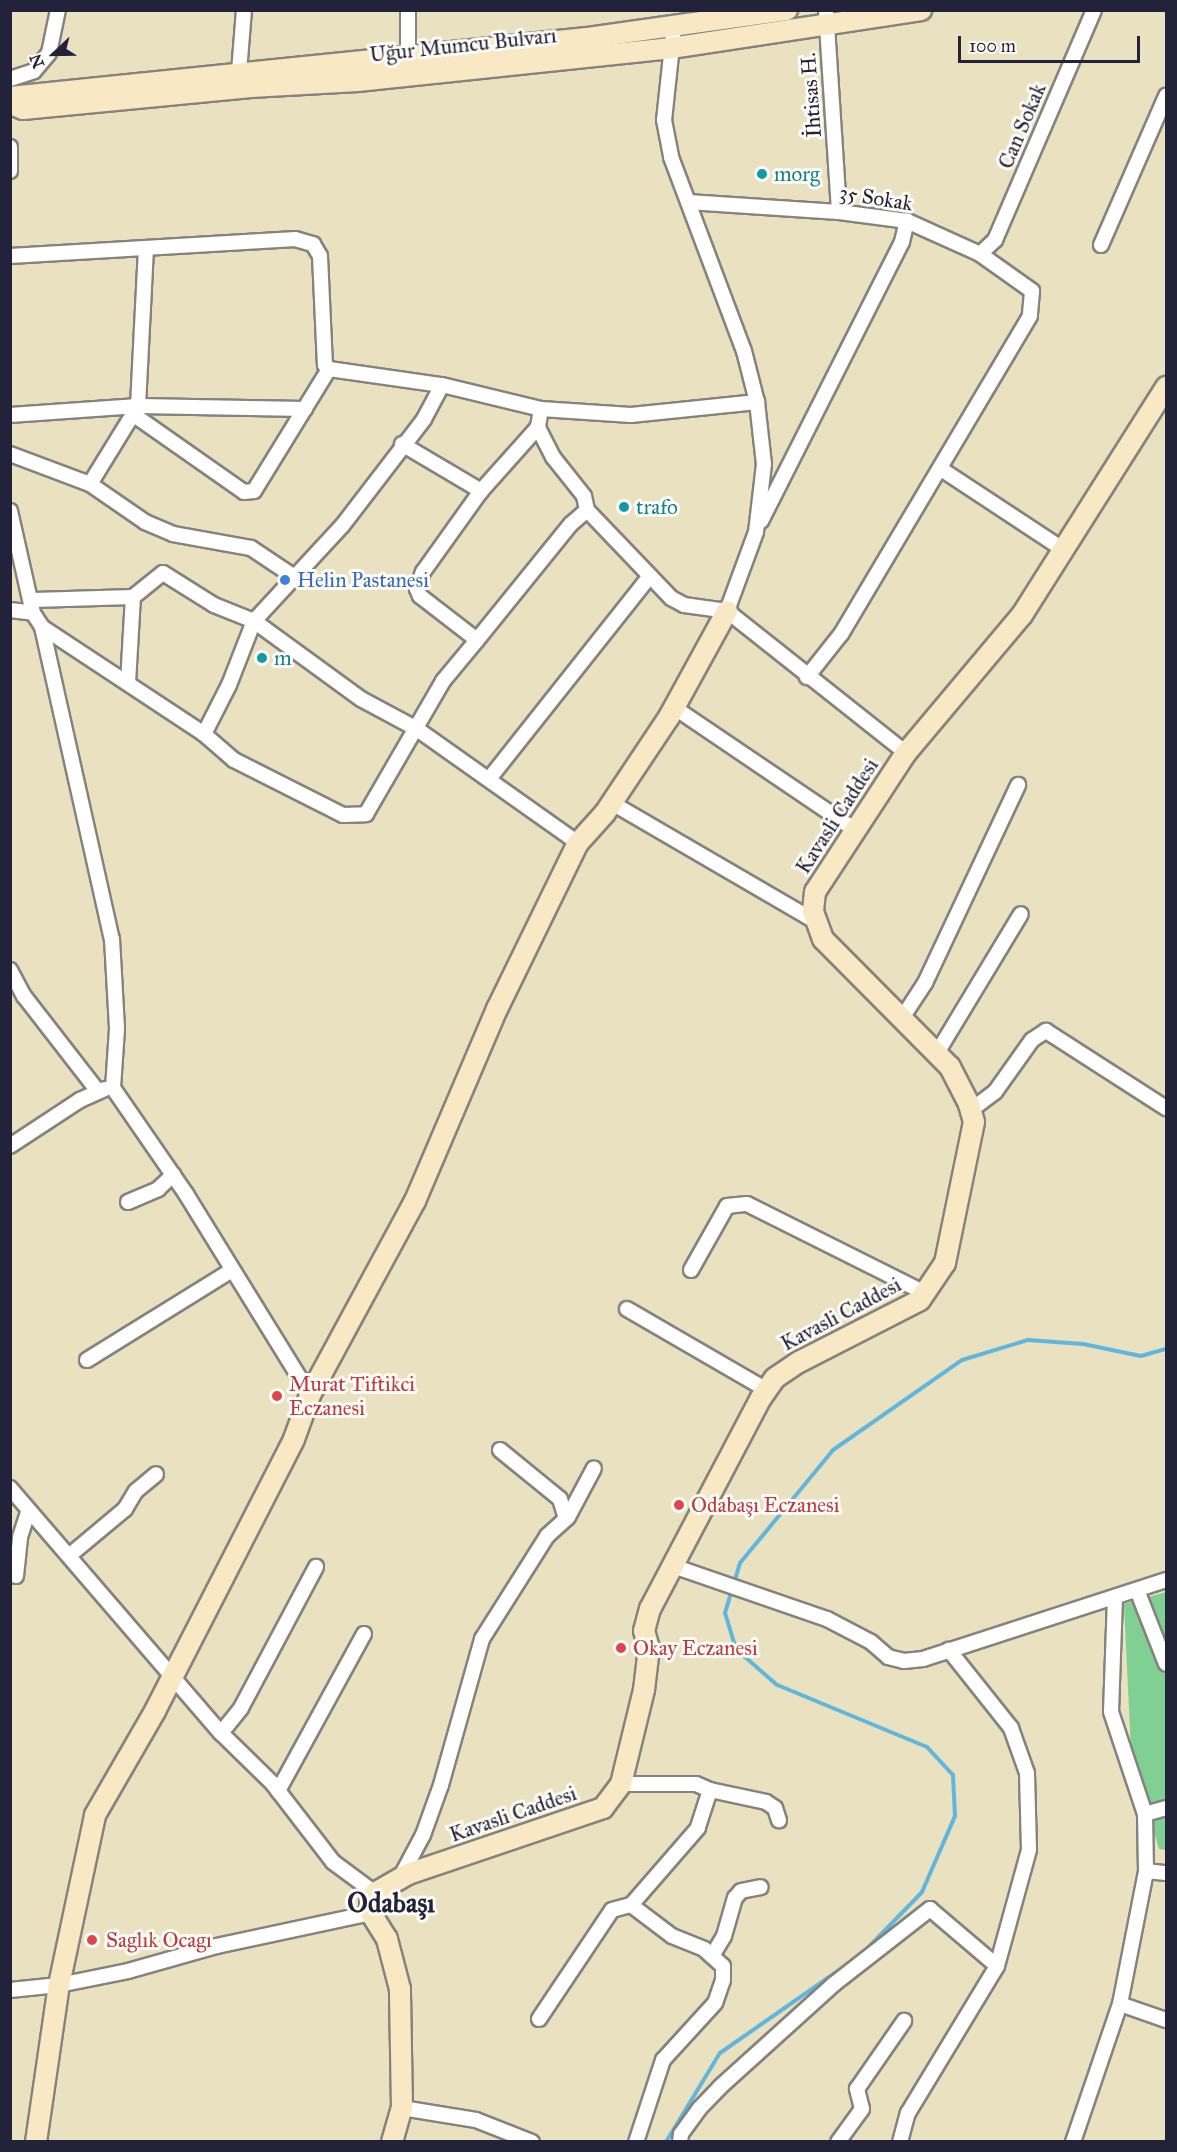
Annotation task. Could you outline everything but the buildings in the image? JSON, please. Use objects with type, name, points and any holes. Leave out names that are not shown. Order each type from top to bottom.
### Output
[{"type":"street","points":[[10,80],[34,71],[49,53],[58,10]]},
{"type":"street","points":[[239,72],[244,10]]},
{"type":"street","points":[[408,10],[408,54]]},
{"type":"street","name":"Uğur Mumcu Bulvarı","points":[[10,97],[787,10]]},
{"type":"street","name":"Uğur Mumcu Bulvarı","points":[[10,104],[23,109],[671,48],[827,17],[921,10]]},
{"type":"street","name":"Can Sokak","points":[[980,254],[995,240],[1094,10]]},
{"type":"street","name":"İhtisas H.","points":[[827,17],[839,212]]},
{"type":"street","points":[[683,21],[671,48],[664,120],[671,157],[728,303],[757,402],[764,464],[756,532]]},
{"type":"street","points":[[1101,245],[1167,96]]},
{"type":"street","points":[[10,147],[10,171]]},
{"type":"street","name":"35 Sokak","points":[[688,202],[839,212],[907,221],[980,254],[1016,276],[1032,291],[1034,303],[1030,316],[841,634],[807,676]]},
{"type":"street","points":[[36,2142],[59,1985],[95,1815],[173,1673],[294,1438],[310,1395],[415,1201],[496,1009],[578,843],[612,803],[675,708],[727,611],[756,532],[902,242],[907,221]]},
{"type":"street","points":[[10,256],[146,250],[295,239],[313,244],[320,256],[325,365],[329,369],[442,385],[541,409],[631,414],[757,402]]},
{"type":"street","points":[[90,484],[136,410],[146,250]]},
{"type":"street","points":[[136,410],[244,492],[254,491],[329,369]]},
{"type":"street","points":[[204,734],[229,685],[254,621],[342,526],[402,444],[424,419],[442,385]]},
{"type":"street","name":"Kavasli Caddesi","points":[[375,1893],[400,1878],[603,1808],[621,1784],[645,1690],[649,1648],[644,1631],[650,1609],[674,1566],[724,1462],[766,1390],[775,1378],[799,1362],[920,1300],[945,1263],[974,1122],[971,1110],[961,1084],[937,1053],[823,939],[815,921],[815,892],[906,753],[1022,615],[1167,387]]},
{"type":"street","points":[[10,415],[136,410],[305,409]]},
{"type":"street","points":[[477,640],[420,596],[417,589],[423,572],[481,490],[538,427],[541,409]]},
{"type":"street","points":[[538,427],[553,457],[584,496],[587,510],[649,577],[684,605],[727,611],[906,753]]},
{"type":"street","points":[[402,444],[481,490]]},
{"type":"street","points":[[10,454],[90,484],[145,522],[173,534],[251,548],[296,578]]},
{"type":"street","points":[[940,469],[1064,550]]},
{"type":"street","points":[[42,627],[204,734],[234,760],[354,818],[366,814],[371,807],[443,681],[571,524],[587,510]]},
{"type":"street","points":[[10,511],[33,606],[42,627],[112,939],[117,1029],[113,1088],[173,1175],[310,1395]]},
{"type":"street","points":[[10,610],[133,597],[163,573],[214,605],[254,621],[361,699],[417,729],[578,843]]},
{"type":"street","points":[[489,779],[649,577]]},
{"type":"street","points":[[128,683],[133,597]]},
{"type":"street","points":[[675,708],[855,830]]},
{"type":"street","points":[[902,1018],[925,983],[1018,785]]},
{"type":"street","points":[[612,803],[815,921]]},
{"type":"street","points":[[937,1053],[1021,914]]},
{"type":"street","points":[[10,970],[24,996],[97,1090]]},
{"type":"street","points":[[971,1110],[995,1092],[1032,1040],[1039,1032],[1046,1031],[1167,1108]]},
{"type":"street","points":[[10,1146],[97,1090],[113,1088]]},
{"type":"street","points":[[128,1202],[158,1189],[173,1175]]},
{"type":"street","points":[[691,1270],[727,1206],[747,1204],[925,1293]]},
{"type":"street","points":[[87,1360],[232,1270]]},
{"type":"street","points":[[627,1309],[766,1390]]},
{"type":"street","points":[[500,1450],[560,1499],[566,1519]]},
{"type":"street","points":[[400,1878],[423,1835],[441,1785],[482,1639],[547,1536],[566,1519],[594,1468]]},
{"type":"street","points":[[70,1556],[125,1509],[136,1491],[156,1474]]},
{"type":"street","points":[[10,1488],[28,1512],[173,1673],[220,1733],[278,1791],[333,1862],[375,1893],[370,1903],[371,1913],[387,1939],[400,1989],[402,2108],[392,2142]]},
{"type":"street","points":[[16,1576],[20,1537],[28,1512]]},
{"type":"street","points":[[674,1566],[827,1619],[871,1641],[888,1657],[904,1661],[949,1650],[1167,1580]]},
{"type":"street","points":[[220,1733],[241,1708],[316,1567]]},
{"type":"street","points":[[1137,1590],[1167,1664]]},
{"type":"street","points":[[1073,2142],[1120,2004],[1146,1871],[1145,1814],[1111,1712],[1115,1597]]},
{"type":"street","points":[[278,1791],[364,1635]]},
{"type":"street","points":[[900,2142],[908,2113],[997,1966],[1029,1850],[1027,1773],[1011,1728],[949,1650]]},
{"type":"street","points":[[621,1784],[696,1784],[710,1790],[766,1802],[774,1808],[779,1820]]},
{"type":"street","points":[[538,2019],[612,1910],[631,1905],[698,1828],[710,1790]]},
{"type":"street","points":[[1145,1814],[1167,1808]]},
{"type":"street","points":[[1146,1871],[1167,1874]]},
{"type":"street","points":[[712,1956],[724,1936],[735,1898],[741,1890],[761,1887]]},
{"type":"street","points":[[631,1905],[672,1936],[712,1956],[723,1966],[723,1980],[715,2003],[663,2060],[636,2142]]},
{"type":"street","points":[[680,2142],[693,2118],[720,2087],[834,1984],[930,1909],[997,1966]]},
{"type":"street","points":[[10,1990],[59,1985],[371,1913]]},
{"type":"street","points":[[1120,2004],[1167,2020]]},
{"type":"street","points":[[838,2142],[861,2109],[857,2089],[904,2021]]},
{"type":"street","points":[[402,2108],[476,2120],[532,2142]]},
{"type":"green space","points":[[1166,1592],[1166,1850],[1159,1849],[1131,1751],[1124,1604]]},
{"type":"waterway","points":[[666,2142],[720,2053],[862,1954],[922,1892],[955,1816],[953,1775],[927,1747],[777,1685],[736,1649],[725,1613],[740,1563],[833,1450],[962,1360],[1028,1340],[1083,1344],[1141,1356],[1166,1349]]},
{"type":"place","name":"morg","points":[[762,174]]},
{"type":"place","name":"trafo","points":[[624,507]]},
{"type":"place","name":"Helin Pastanesi","points":[[285,580]]},
{"type":"place","name":"m","points":[[262,658]]},
{"type":"place","name":"Murat Tiftikci Eczanesi","points":[[277,1396]]},
{"type":"place","name":"Odabaşı Eczanesi","points":[[679,1505]]},
{"type":"place","name":"Okay Eczanesi","points":[[621,1648]]},
{"type":"place","name":"Saglık Ocagı","points":[[92,1940]]},
{"type":"district","name":"Odabaşı","points":[[391,1903]]}]
